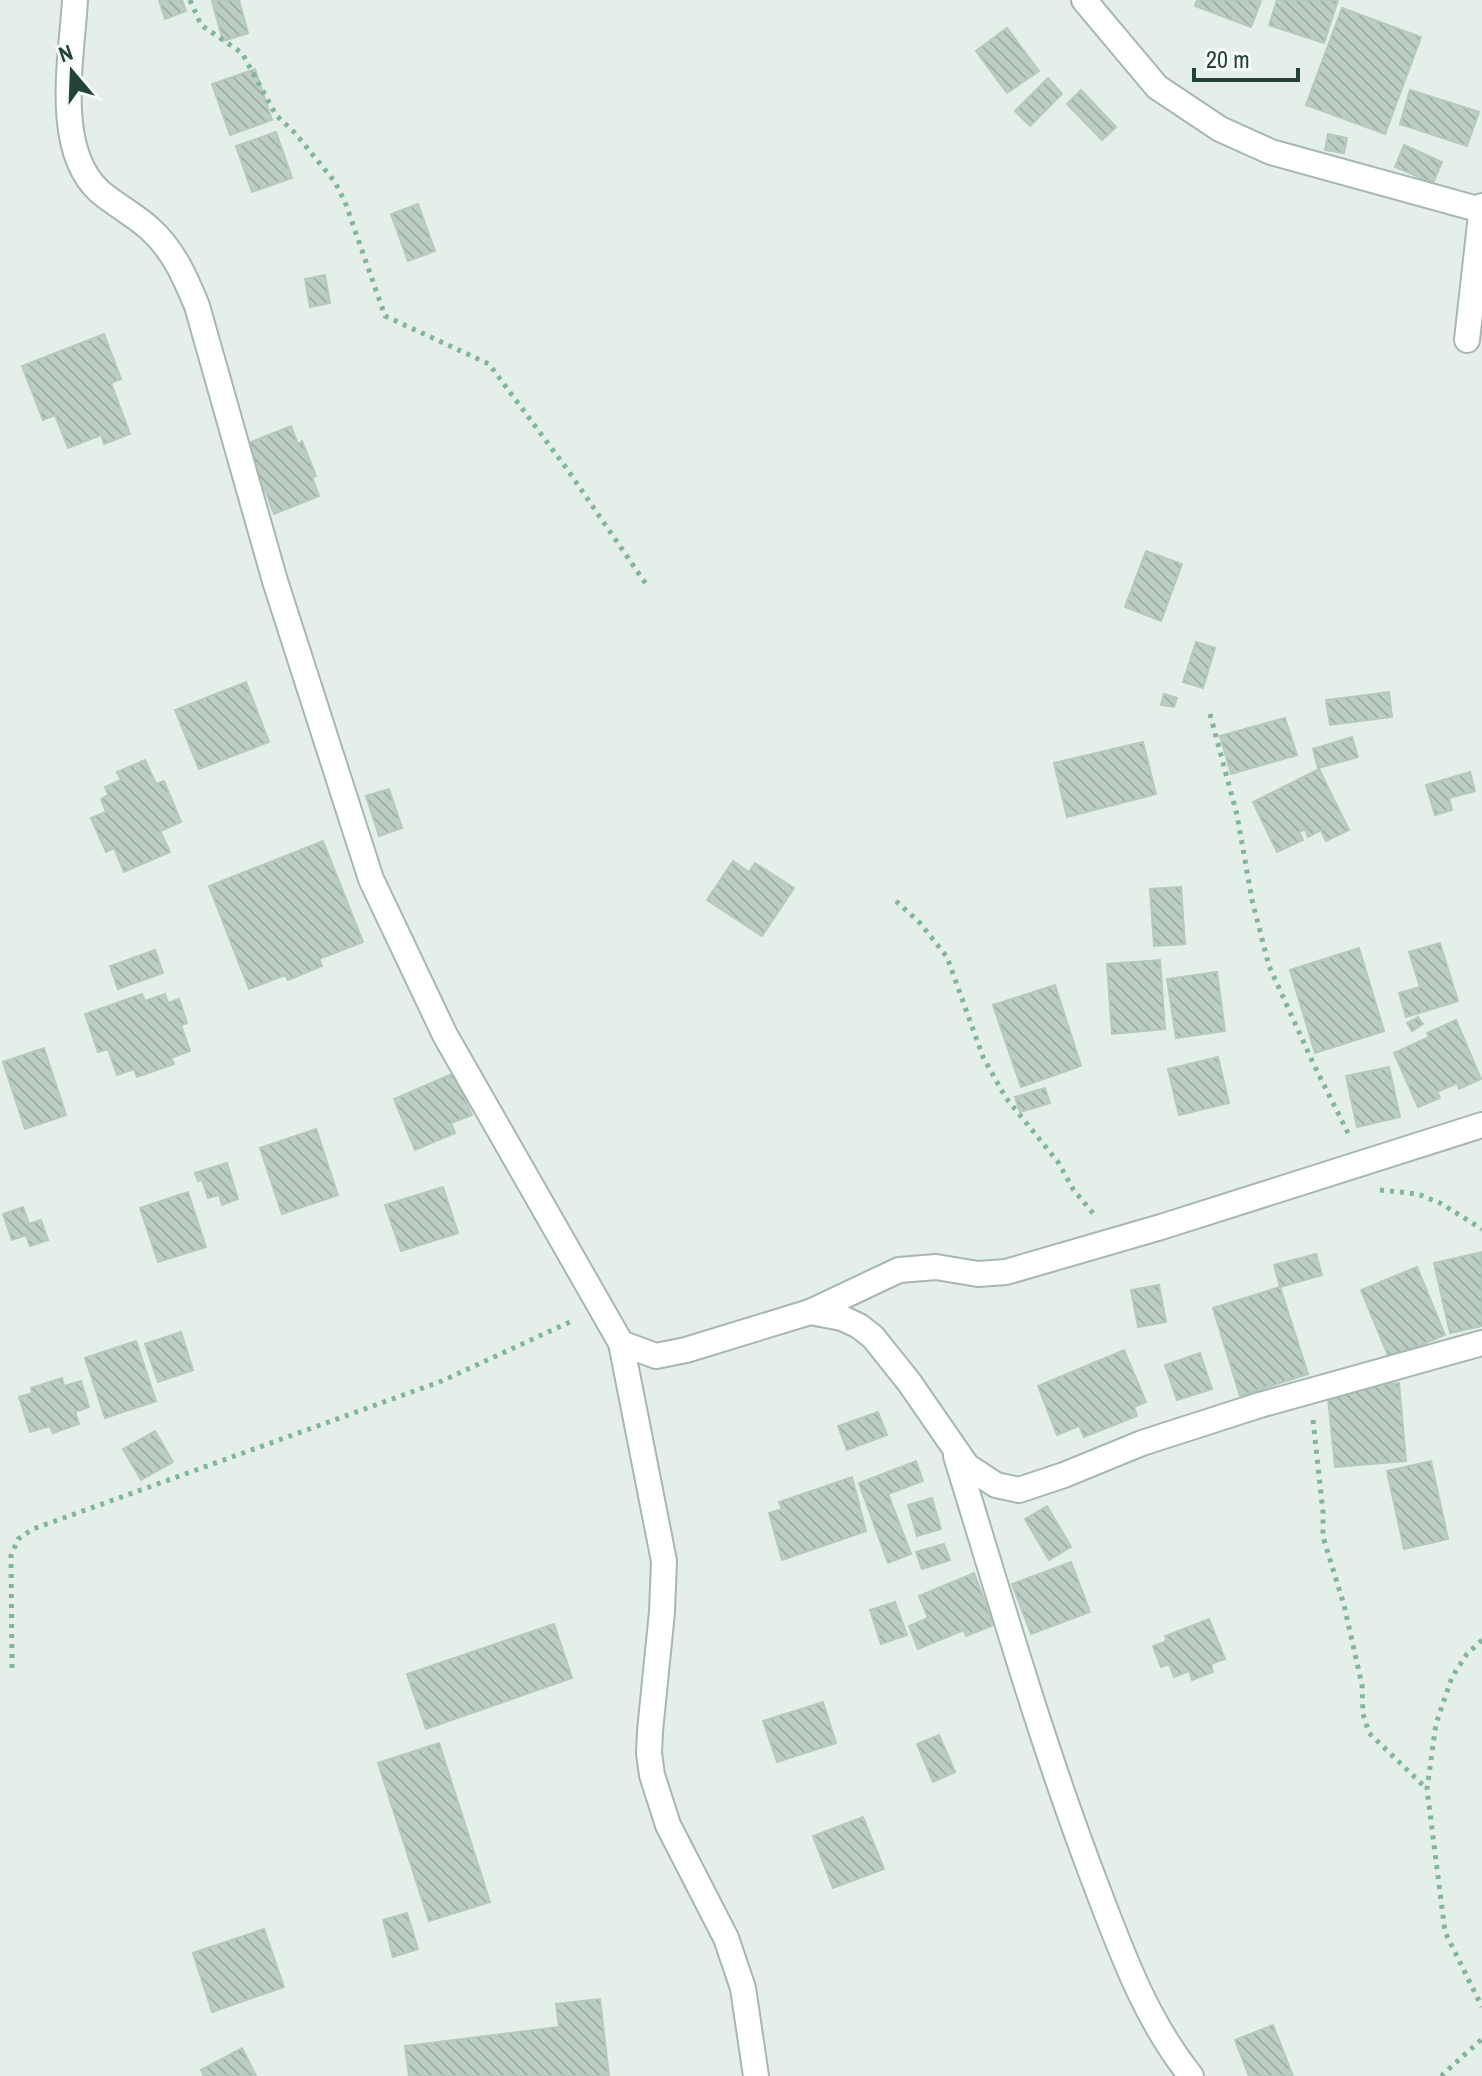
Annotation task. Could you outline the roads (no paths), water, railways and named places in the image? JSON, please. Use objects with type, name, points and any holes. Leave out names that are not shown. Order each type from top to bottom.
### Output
[{"type":"street","points":[[75,0],[69,123],[79,160],[97,189],[150,229],[179,264],[197,306],[275,581],[371,879],[445,1035],[621,1343],[664,1561],[650,1731],[652,1775],[668,1825],[726,1938],[743,1988],[756,2076]]},
{"type":"street","points":[[1084,0],[1157,87],[1220,129],[1271,152],[1482,208],[1467,340]]},
{"type":"street","points":[[621,1343],[656,1356],[686,1350],[810,1312],[899,1270],[936,1267],[978,1274],[1006,1272],[1121,1239],[1482,1125]]},
{"type":"street","points":[[810,1312],[842,1318],[873,1337],[909,1382],[967,1466],[996,1485],[1019,1490],[1142,1443],[1482,1343]]},
{"type":"street","points":[[951,1442],[1058,1788],[1141,1996],[1168,2048],[1191,2076]]}]
